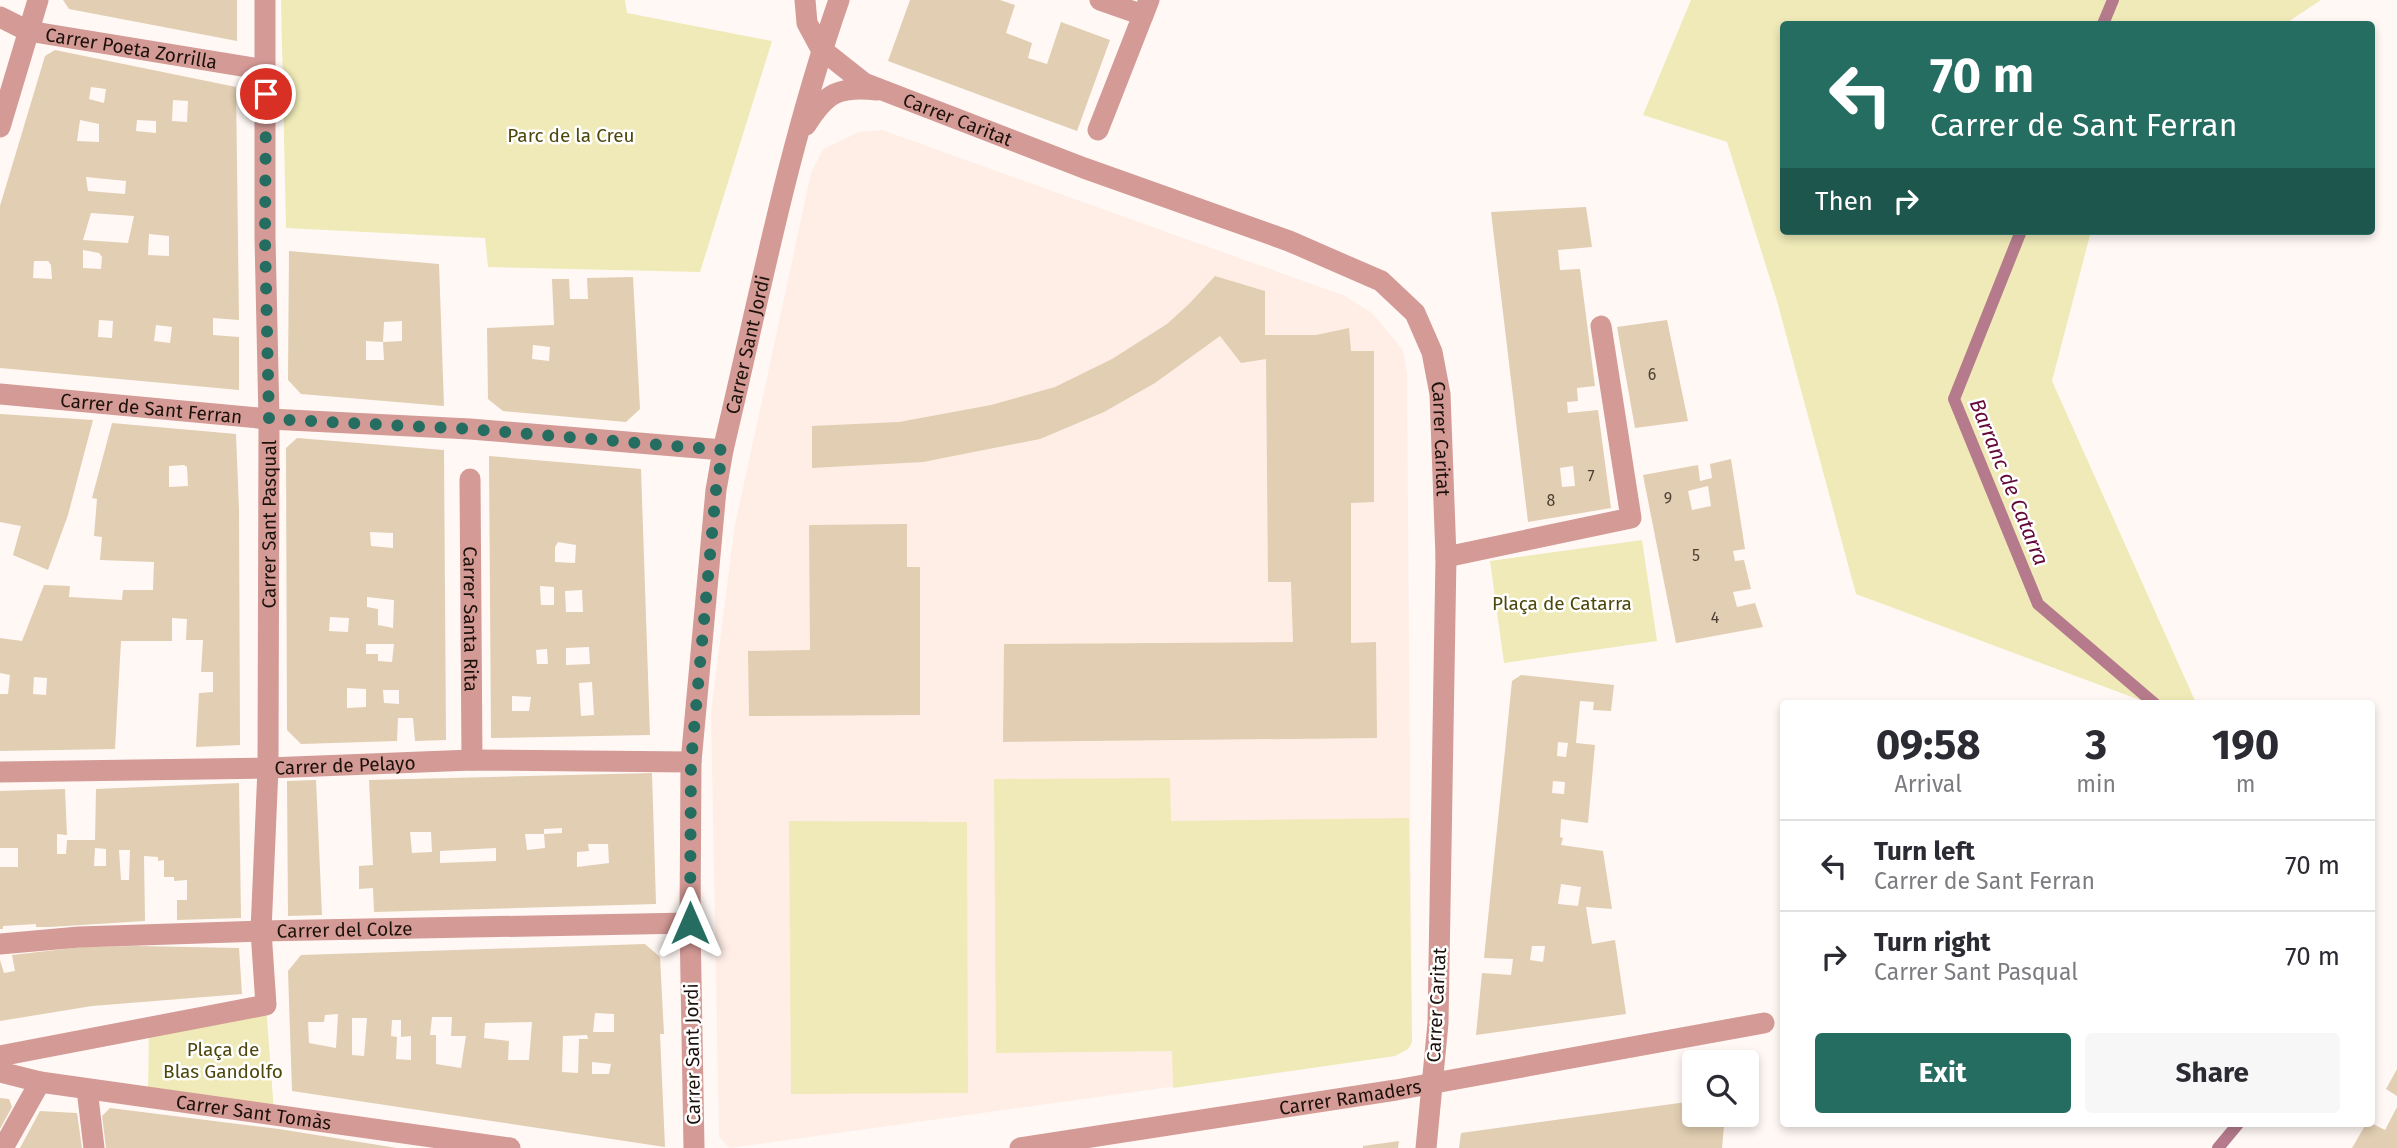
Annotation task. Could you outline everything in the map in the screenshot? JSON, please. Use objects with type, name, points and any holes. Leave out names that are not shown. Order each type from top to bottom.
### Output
[{"type":"street","points":[[0,128],[38,0]]},
{"type":"street","name":"Carrer Sant Pasqual","points":[[0,1056],[266,1005],[261,931],[268,768],[269,419],[265,239],[265,0]]},
{"type":"street","points":[[805,0],[807,23],[821,49]]},
{"type":"street","name":"Carrer Sant Jordi","points":[[694,1148],[690,923],[691,762],[716,490],[723,450],[796,142],[821,49],[839,0]]},
{"type":"street","points":[[1098,130],[1146,7],[1100,0]]},
{"type":"street","name":"Carrer Poeta Zorrilla","points":[[0,17],[28,31],[266,70]]},
{"type":"street","name":"Carrer Caritat","points":[[821,49],[864,83],[1084,168],[1289,241],[1381,281],[1415,313],[1432,352],[1440,394],[1446,557],[1438,1023],[1426,1148]]},
{"type":"street","name":"Carrer Caritat","points":[[796,142],[816,109],[831,94],[855,88],[883,90]]},
{"type":"street","points":[[1446,557],[1631,518],[1601,327]]},
{"type":"street","name":"Carrer de Sant Ferran","points":[[0,394],[269,419],[470,429],[723,450]]},
{"type":"street","name":"Carrer Santa Rita","points":[[470,479],[472,760]]},
{"type":"street","name":"Carrer de Pelayo","points":[[0,772],[268,768],[472,760],[691,762]]},
{"type":"street","name":"Carrer del Colze","points":[[0,944],[79,936],[690,923]]},
{"type":"street","name":"Carrer Ramaders","points":[[1020,1148],[1059,1145],[1432,1084],[1764,1023]]},
{"type":"street","name":"Carrer Sant Tomàs","points":[[0,1072],[40,1082],[510,1148]]},
{"type":"street","points":[[3,1148],[40,1082]]},
{"type":"street","points":[[87,1089],[94,1148]]},
{"type":"shaded area","points":[[882,130],[1345,296],[1372,313],[1403,350],[1407,374],[1412,1042],[1408,1049],[1395,1056],[729,1148],[719,1137],[711,712],[734,530],[811,173],[823,149],[859,132]]},
{"type":"green space","name":"Parc de la Creu","points":[[281,0],[625,0],[627,13],[772,41],[700,272],[488,267],[485,238],[286,228]]},
{"type":"green space","points":[[1691,0],[2321,0],[2290,21],[1780,21],[1780,235],[2090,235],[2052,381],[2195,700],[2140,700],[1856,594],[1777,301],[1727,142],[1643,115]]},
{"type":"green space","name":"Plaça de Catarra","points":[[1642,540],[1657,641],[1504,663],[1490,561]]},
{"type":"green space","points":[[1170,778],[1171,821],[1409,818],[1412,1042],[1408,1049],[1395,1056],[1173,1088],[1172,1051],[996,1053],[994,779]]},
{"type":"green space","points":[[789,821],[967,822],[968,1093],[791,1094]]},
{"type":"green space","name":"Plaça de Blas Gandolfo","points":[[266,1005],[274,1113],[148,1097],[149,1027]]},
{"type":"building","points":[[63,0],[237,0],[237,41],[69,9]]},
{"type":"building","points":[[910,0],[1000,0],[1015,5],[1006,33],[1032,43],[1028,58],[1047,64],[1061,22],[1110,40],[1077,131],[888,61]]},
{"type":"building","points":[[55,50],[236,87],[239,320],[213,318],[213,335],[239,337],[239,390],[0,368],[0,206],[45,56]],"holes":[[[91,87],[106,89],[104,103],[89,99]],[[173,100],[188,101],[187,122],[172,121]],[[80,120],[99,124],[99,142],[77,141]],[[137,120],[156,121],[156,133],[136,131]],[[86,177],[126,181],[125,194],[88,191]],[[91,213],[134,216],[128,243],[83,240]],[[149,234],[169,236],[169,256],[148,255]],[[83,250],[99,253],[102,257],[101,269],[83,268]],[[34,261],[48,261],[52,279],[33,278]],[[99,320],[113,321],[112,338],[98,337]],[[156,325],[172,327],[170,343],[154,341]]]},
{"type":"building","points":[[1586,207],[1592,247],[1558,250],[1560,270],[1580,269],[1595,386],[1577,388],[1578,401],[1567,402],[1568,413],[1598,410],[1611,508],[1528,522],[1491,212]],"holes":[[[1573,466],[1575,486],[1562,487],[1560,468]]]},
{"type":"building","points":[[289,251],[439,264],[444,406],[301,394],[288,380]],"holes":[[[402,321],[402,341],[383,342],[384,322]],[[366,341],[383,342],[384,360],[366,360]]]},
{"type":"building","points":[[1215,276],[1265,291],[1265,335],[1316,335],[1349,328],[1351,351],[1374,351],[1374,502],[1351,503],[1351,643],[1376,642],[1377,738],[1003,742],[1004,644],[1293,642],[1291,582],[1268,582],[1266,359],[1241,363],[1220,336],[1155,383],[1104,412],[1040,439],[923,462],[812,468],[812,426],[899,422],[991,405],[1055,387],[1112,359],[1167,324]]},
{"type":"building","points":[[633,277],[640,409],[626,422],[503,411],[488,399],[487,328],[554,325],[552,279],[569,279],[570,299],[588,299],[587,278]],"holes":[[[533,345],[550,347],[549,361],[532,359]]]},
{"type":"building","points":[[1667,320],[1688,421],[1635,428],[1617,327]]},
{"type":"building","points":[[0,414],[93,420],[68,515],[48,570],[13,555],[21,526],[0,522]]},
{"type":"building","points":[[112,423],[236,434],[240,745],[196,747],[199,693],[213,692],[213,672],[201,672],[203,640],[186,640],[187,619],[172,618],[172,641],[121,641],[115,749],[0,751],[0,694],[8,694],[10,675],[0,673],[0,638],[22,641],[44,585],[70,586],[69,597],[122,600],[123,590],[153,590],[154,562],[100,560],[102,537],[94,536],[97,499],[92,498]],"holes":[[[169,466],[187,467],[188,486],[169,487]],[[34,677],[47,678],[46,695],[33,694]]]},
{"type":"building","points":[[297,438],[444,450],[446,740],[415,741],[413,718],[398,718],[397,741],[301,744],[287,730],[286,448]],"holes":[[[370,532],[393,533],[393,548],[371,546]],[[367,597],[394,600],[393,628],[378,625],[378,609],[367,607]],[[330,617],[349,618],[348,632],[329,631]],[[366,644],[394,644],[392,662],[378,661],[378,654],[366,654]],[[347,688],[366,689],[366,707],[347,708]],[[383,690],[399,690],[399,704],[384,703]]]},
{"type":"building","points":[[489,456],[641,469],[650,735],[491,738]],"holes":[[[558,542],[576,545],[575,563],[555,562],[555,547]],[[540,586],[554,587],[554,605],[541,605]],[[582,590],[583,612],[566,612],[565,591]],[[589,647],[590,664],[566,665],[566,648]],[[547,649],[548,664],[537,664],[536,650]],[[592,682],[594,715],[581,716],[579,683]],[[512,696],[531,697],[529,711],[512,711]]]},
{"type":"building","points":[[1731,459],[1745,549],[1733,551],[1735,561],[1744,560],[1751,589],[1733,592],[1737,607],[1755,603],[1763,627],[1676,643],[1643,475],[1698,465],[1700,481],[1712,478],[1710,464]],"holes":[[[1708,486],[1711,506],[1692,510],[1688,491]]]},
{"type":"building","points":[[907,524],[907,567],[920,567],[920,715],[749,716],[748,651],[810,650],[809,525]]},
{"type":"building","points":[[1521,675],[1614,685],[1611,711],[1593,710],[1594,702],[1580,701],[1576,743],[1595,745],[1588,823],[1561,819],[1560,837],[1563,838],[1561,845],[1603,851],[1612,909],[1586,907],[1592,944],[1615,940],[1626,1014],[1476,1035],[1482,973],[1511,975],[1513,959],[1484,958],[1512,681]],"holes":[[[1558,742],[1568,743],[1566,757],[1557,756]],[[1553,781],[1565,782],[1564,794],[1552,793]],[[1561,884],[1581,887],[1578,906],[1558,904]],[[1532,946],[1545,946],[1543,962],[1530,960]]]},
{"type":"building","points":[[652,773],[656,904],[374,912],[373,888],[359,889],[359,866],[373,865],[369,780]],"holes":[[[562,828],[562,833],[544,834],[544,829]],[[410,832],[431,832],[432,852],[412,853]],[[525,834],[544,834],[545,848],[527,850]],[[588,844],[608,844],[609,863],[577,867],[577,852],[589,851]],[[496,848],[496,861],[440,863],[440,851]]]},
{"type":"building","points":[[316,780],[322,915],[288,916],[287,781]]},
{"type":"building","points":[[239,783],[241,918],[177,920],[177,900],[187,900],[187,880],[174,881],[174,877],[164,877],[164,860],[158,861],[158,857],[144,856],[145,921],[50,927],[36,927],[36,924],[3,926],[3,929],[0,929],[0,867],[18,867],[18,848],[0,848],[0,791],[65,789],[67,835],[57,834],[57,854],[66,854],[67,840],[95,840],[96,789]],"holes":[[[95,848],[106,849],[106,866],[94,866]],[[119,850],[130,850],[129,880],[121,880]]]},
{"type":"building","points":[[645,944],[660,957],[665,1147],[292,1091],[288,971],[301,955]],"holes":[[[595,1013],[614,1014],[614,1032],[593,1032]],[[338,1014],[336,1048],[309,1043],[308,1022],[324,1022],[325,1015]],[[432,1017],[452,1017],[451,1036],[466,1036],[461,1068],[436,1064],[436,1035],[430,1035]],[[352,1018],[367,1018],[364,1056],[352,1055]],[[392,1020],[401,1020],[401,1037],[411,1036],[411,1060],[396,1059],[397,1037],[391,1036]],[[532,1022],[529,1060],[508,1060],[509,1041],[484,1038],[485,1023]],[[587,1035],[588,1039],[579,1039],[578,1073],[562,1072],[563,1036]],[[592,1062],[611,1064],[609,1074],[592,1074]]]},
{"type":"building","points":[[82,947],[239,948],[242,994],[92,1006],[0,1021],[0,960],[4,973],[15,971],[12,955]]},
{"type":"building","points":[[2397,1069],[2397,1096],[2386,1089]]},
{"type":"building","points":[[0,1098],[9,1099],[12,1107],[0,1129]]},
{"type":"building","points":[[1682,1103],[1682,1127],[1724,1127],[1722,1148],[1459,1148],[1461,1133]]},
{"type":"building","points":[[2397,1107],[2397,1148],[2352,1148],[2364,1127],[2375,1125],[2385,1130]]},
{"type":"building","points":[[110,1108],[279,1129],[397,1148],[106,1148],[102,1116]]},
{"type":"building","points":[[40,1111],[77,1113],[82,1148],[20,1148]]},
{"type":"building","points":[[1399,1141],[1398,1148],[1363,1148],[1363,1146]]},
{"type":"waterway","name":"Barranc de Catarra","points":[[2104,21],[2113,0]]},
{"type":"waterway","name":"Barranc de Catarra","points":[[2019,235],[1954,399],[2038,604],[2150,700]]},
{"type":"waterway","name":"Barranc de Catarra","points":[[2218,1148],[2236,1127]]},
{"type":"route","points":[[266,94],[265,239],[269,419],[470,429],[723,450],[716,490],[691,762],[690,923]]}]
